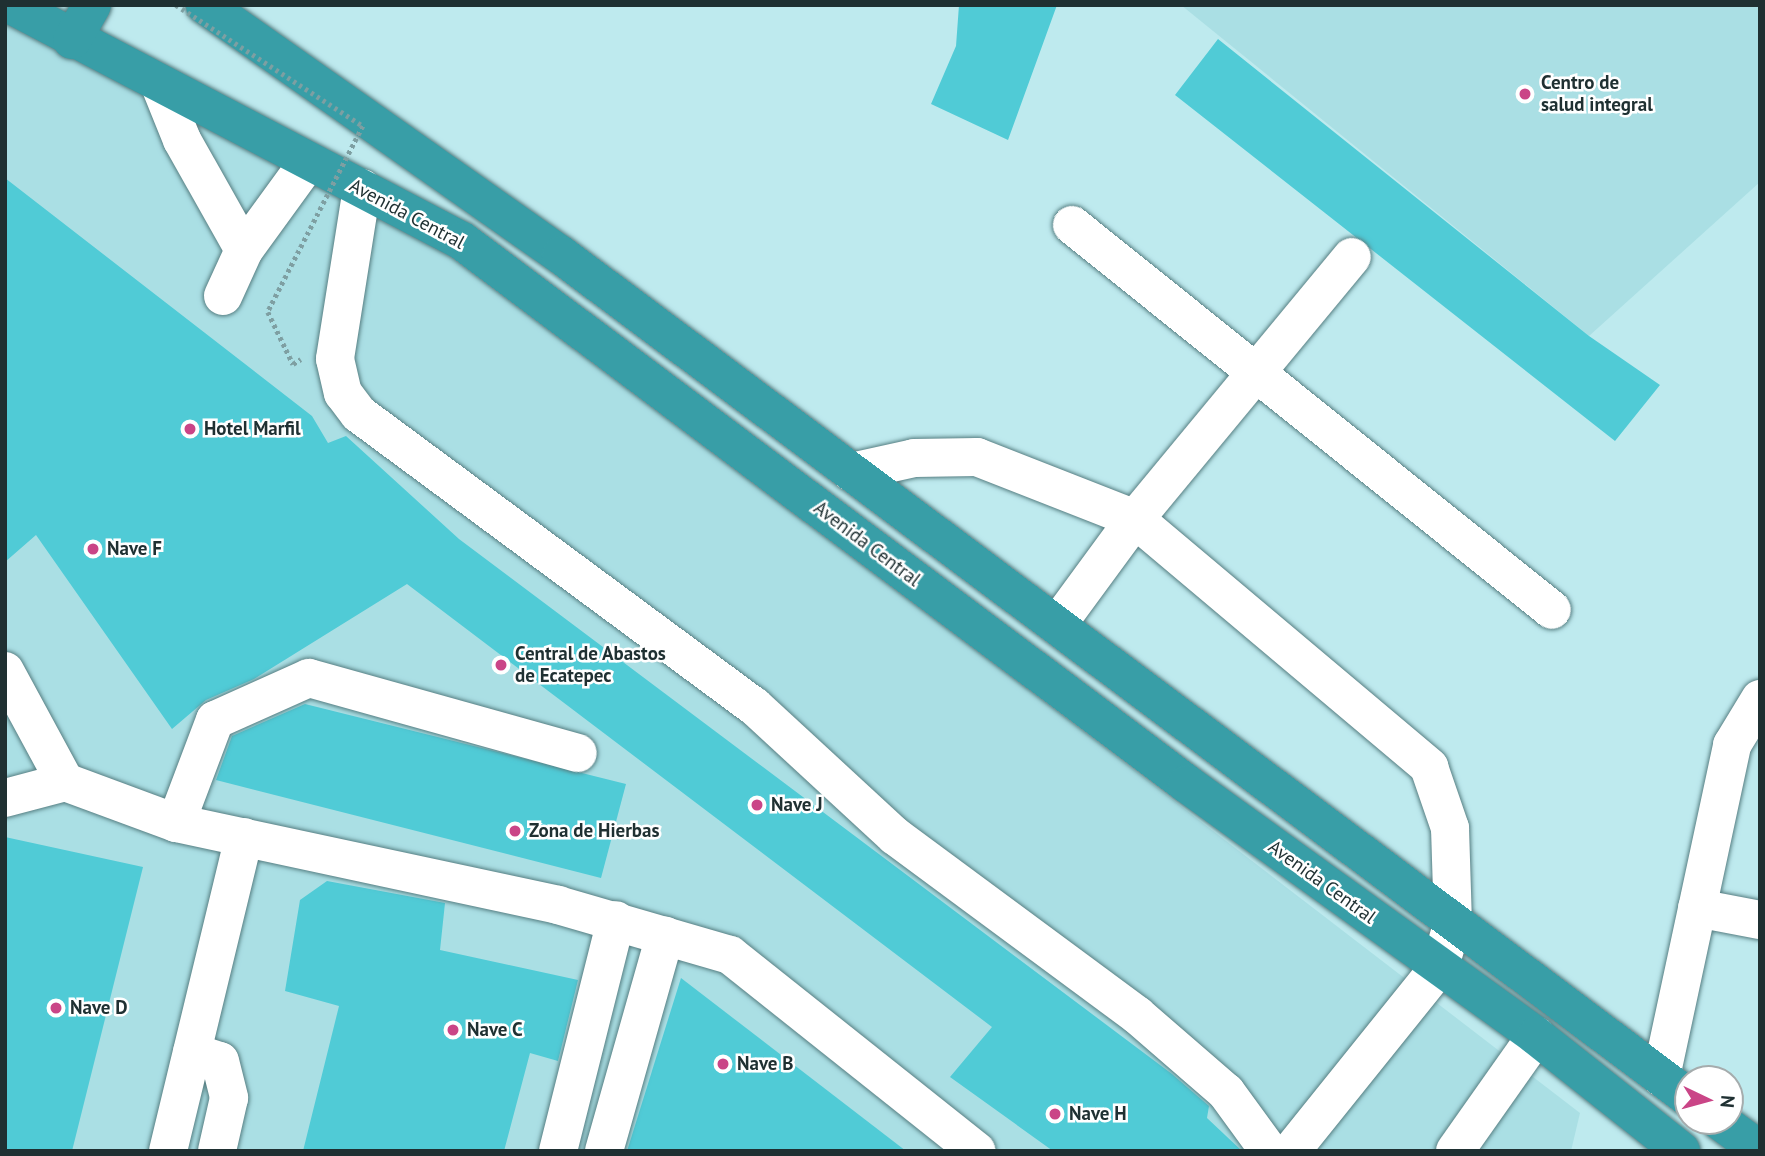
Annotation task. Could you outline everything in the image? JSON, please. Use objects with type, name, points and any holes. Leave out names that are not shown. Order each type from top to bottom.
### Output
[{"type":"highway","name":"Avenida Central","points":[[11,5],[161,88],[362,188],[461,241],[1536,1036],[1681,1151]]},
{"type":"highway","points":[[72,40],[92,5]]},
{"type":"highway","points":[[205,5],[561,255],[1674,1086]]},
{"type":"highway","points":[[1740,1135],[1760,1149]]},
{"type":"lane","points":[[161,88],[182,140],[244,250]]},
{"type":"lane","points":[[223,296],[244,250],[307,162]]},
{"type":"lane","points":[[362,188],[335,359],[342,393],[359,414],[754,706],[895,836],[1137,1015],[1226,1092],[1269,1151]]},
{"type":"lane","points":[[1072,225],[1552,610]]},
{"type":"lane","points":[[1057,625],[1135,519],[1258,375],[1352,257]]},
{"type":"lane","points":[[851,472],[914,458],[977,457],[1135,519],[1429,767],[1450,828],[1453,922],[1440,966],[1291,1151]]},
{"type":"lane","points":[[5,671],[65,782]]},
{"type":"lane","points":[[176,822],[215,720],[309,678],[578,753]]},
{"type":"lane","points":[[1678,1065],[1697,908],[1732,745],[1760,699]]},
{"type":"lane","points":[[5,798],[65,782],[176,822],[616,920],[730,955],[975,1150]]},
{"type":"lane","points":[[168,1151],[244,837]]},
{"type":"lane","points":[[1697,908],[1760,920]]},
{"type":"lane","points":[[558,1151],[616,920]]},
{"type":"lane","points":[[604,1151],[665,935]]},
{"type":"lane","points":[[1455,1151],[1536,1036]]},
{"type":"lane","points":[[192,1052],[220,1061],[229,1098],[217,1151]]},
{"type":"path","points":[[176,5],[363,126],[268,312],[293,364],[304,357]]},
{"type":"shaded area","name":"Central de Abastos de Ecatepec","points":[[5,5],[413,216],[1580,1113],[1571,1151],[5,1151]]},
{"type":"shaded area","name":"Centro de salud integral","points":[[1181,5],[1760,5],[1760,182],[1589,336]]},
{"type":"building","points":[[959,5],[1057,5],[1008,140],[931,104],[956,46]]},
{"type":"building","points":[[1218,39],[1589,336],[1660,385],[1615,441],[1175,95]]},
{"type":"building","points":[[5,178],[312,416],[328,443],[346,436],[459,539],[1172,1074],[1209,1106],[1207,1118],[1242,1151],[1053,1151],[950,1077],[992,1027],[407,584],[254,679],[206,700],[172,729],[36,535],[5,562]]},
{"type":"building","name":"Zona de Hierbas","points":[[305,704],[626,784],[601,878],[216,780],[232,736]]},
{"type":"building","name":"Nave D","points":[[5,837],[143,867],[72,1151],[5,1151]]},
{"type":"building","name":"Nave C","points":[[327,881],[445,903],[440,950],[578,980],[558,1061],[530,1053],[504,1151],[303,1151],[339,1006],[285,991],[300,900]]},
{"type":"building","name":"Nave B","points":[[681,978],[906,1151],[627,1151]]},
{"type":"place","name":"Centro de salud integral","points":[[1525,94]]},
{"type":"place","name":"Hotel Marfil","points":[[190,429]]},
{"type":"place","name":"Nave F","points":[[93,549]]},
{"type":"place","name":"Central de Abastos de Ecatepec","points":[[501,665]]},
{"type":"place","name":"Nave J","points":[[757,805]]},
{"type":"place","name":"Zona de Hierbas","points":[[515,831]]},
{"type":"place","name":"Nave D","points":[[56,1008]]},
{"type":"place","name":"Nave C","points":[[453,1030]]},
{"type":"place","name":"Nave B","points":[[723,1064]]},
{"type":"place","name":"Nave H","points":[[1055,1114]]}]
